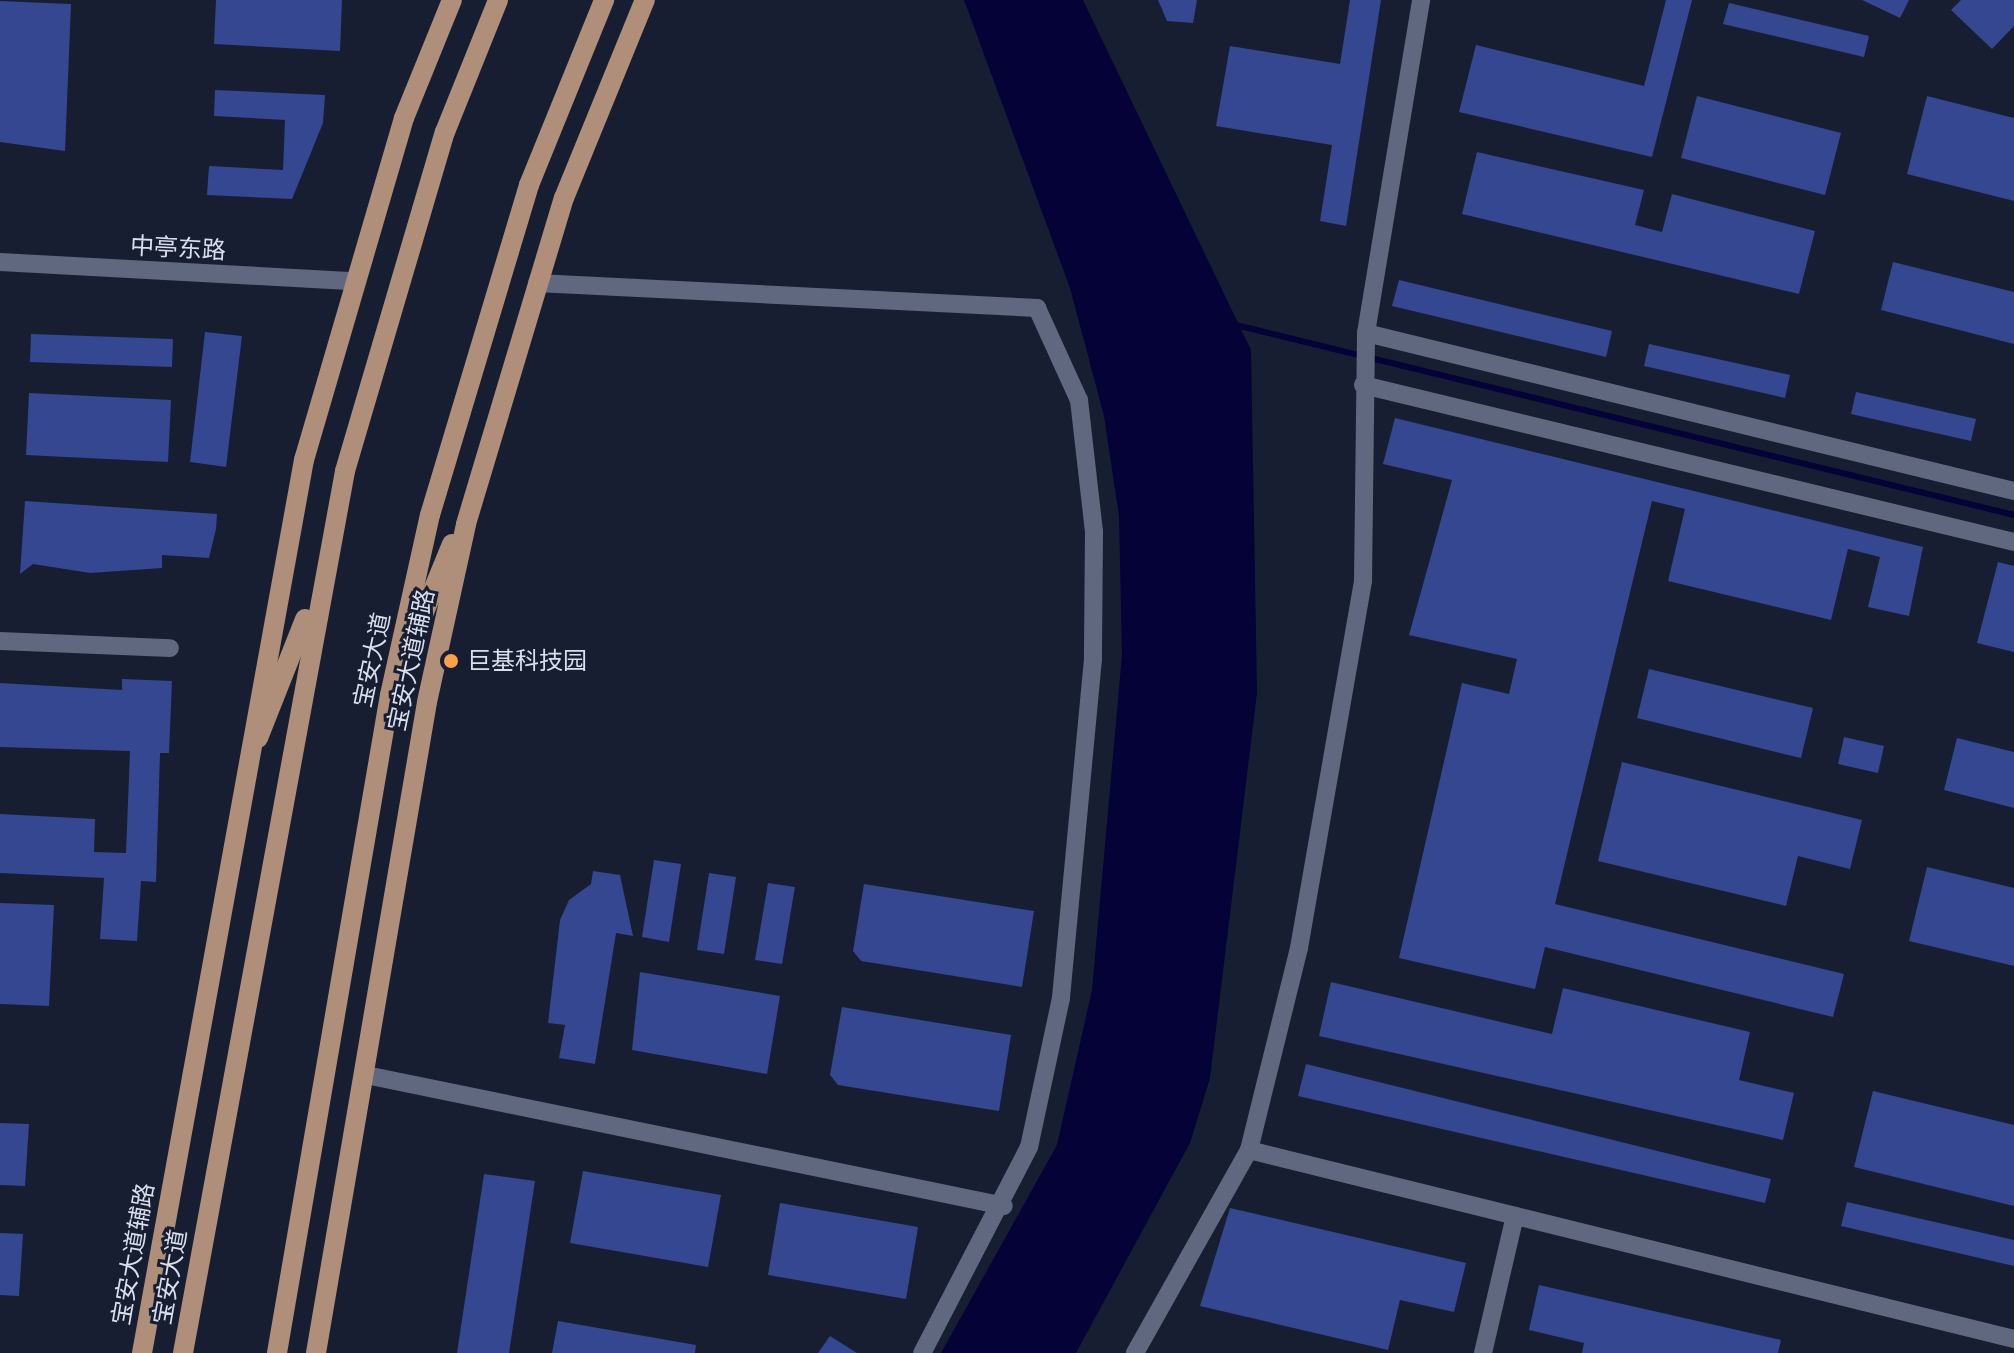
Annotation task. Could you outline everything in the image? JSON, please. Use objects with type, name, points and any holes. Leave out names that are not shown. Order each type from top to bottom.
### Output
[{"type":"main road","name":"宝安大道辅路","points":[[142,1353],[242,777],[304,460],[353,281],[433,46],[452,0]]},
{"type":"main road","points":[[433,46],[464,0]]},
{"type":"main road","name":"宝安大道","points":[[183,1353],[325,567],[395,293],[445,132],[498,0]]},
{"type":"main road","name":"宝安大道","points":[[277,1353],[390,695],[477,344],[529,185],[604,0]]},
{"type":"main road","name":"宝安大道辅路","points":[[316,1353],[366,1075],[427,702],[478,481],[537,283],[645,0]]},
{"type":"main road","points":[[390,695],[478,481]]},
{"type":"main road","points":[[242,777],[325,567]]},
{"type":"street","points":[[1135,1353],[1249,1150],[1299,948],[1363,581],[1366,338],[1421,0]]},
{"type":"street","name":"中亭东路","points":[[0,262],[353,281]]},
{"type":"street","points":[[537,283],[1037,308],[1079,400],[1094,532],[1093,659],[1061,998],[1029,1147],[1004,1206],[922,1353]]},
{"type":"street","points":[[1366,338],[2014,491]]},
{"type":"street","points":[[1364,379],[2014,542]]},
{"type":"street","points":[[0,641],[170,648]]},
{"type":"street","points":[[366,1075],[1004,1206]]},
{"type":"street","points":[[1249,1150],[2014,1339]]},
{"type":"street","points":[[1483,1353],[1515,1216]]},
{"type":"shaded area","points":[[964,0],[1083,0],[1251,350],[1257,693],[1210,1078],[1190,1143],[1076,1353],[941,1353],[1057,1145],[1092,990],[1122,655],[1119,516],[1104,416],[1070,288]]},
{"type":"building","points":[[216,0],[342,0],[340,51],[214,44]]},
{"type":"building","points":[[1158,0],[1197,0],[1193,23],[1167,21]]},
{"type":"building","points":[[1350,0],[1381,0],[1346,226],[1320,221],[1332,145],[1216,126],[1230,46],[1340,64]]},
{"type":"building","points":[[1666,0],[1692,0],[1652,157],[1459,112],[1476,45],[1644,86]]},
{"type":"building","points":[[1862,0],[1909,0],[1900,18]]},
{"type":"building","points":[[1961,0],[2014,0],[2014,26],[1992,49],[1951,10]]},
{"type":"building","points":[[0,1],[71,4],[65,151],[0,142]]},
{"type":"building","points":[[1729,3],[1869,36],[1864,57],[1723,24]]},
{"type":"building","points":[[215,90],[325,95],[323,123],[292,199],[207,195],[209,166],[283,170],[285,120],[214,116]]},
{"type":"building","points":[[1697,96],[1841,133],[1825,195],[1681,158]]},
{"type":"building","points":[[1927,96],[2014,118],[2014,201],[1907,174]]},
{"type":"building","points":[[1477,152],[1644,190],[1635,225],[1662,232],[1672,194],[1815,231],[1799,294],[1462,214]]},
{"type":"building","points":[[1893,262],[2014,292],[2014,344],[1881,310]]},
{"type":"building","points":[[1399,280],[1612,331],[1606,357],[1392,306]]},
{"type":"building","points":[[205,332],[242,336],[226,467],[190,462]]},
{"type":"building","points":[[31,334],[173,339],[172,367],[30,362]]},
{"type":"building","points":[[1649,344],[1790,375],[1785,398],[1644,366]]},
{"type":"building","points":[[1856,392],[1976,419],[1971,441],[1851,414]]},
{"type":"building","points":[[29,393],[171,400],[168,462],[26,455]]},
{"type":"building","points":[[1395,418],[1923,547],[1909,616],[1868,607],[1880,557],[1848,549],[1831,620],[1668,581],[1685,509],[1652,501],[1555,904],[1844,974],[1833,1017],[1545,947],[1535,989],[1399,958],[1462,683],[1509,694],[1517,659],[1409,635],[1452,480],[1383,464]]},
{"type":"building","points":[[25,501],[217,514],[216,529],[209,558],[162,555],[162,568],[90,573],[33,564],[20,574]]},
{"type":"building","points":[[1998,562],[2014,566],[2014,652],[1977,643]]},
{"type":"building","points":[[1649,669],[1813,708],[1801,758],[1637,718]]},
{"type":"building","points":[[122,679],[172,681],[169,753],[160,753],[156,882],[141,881],[137,941],[100,939],[104,878],[0,873],[0,814],[95,819],[94,852],[126,853],[130,751],[0,747],[0,683],[122,690]]},
{"type":"building","points":[[1844,737],[1884,746],[1878,773],[1838,764]]},
{"type":"building","points":[[1957,738],[2014,752],[2014,808],[1944,790]]},
{"type":"building","points":[[1622,762],[1862,820],[1850,869],[1798,856],[1786,906],[1598,861]]},
{"type":"building","points":[[654,860],[681,864],[669,942],[642,937]]},
{"type":"building","points":[[1927,867],[2014,888],[2014,966],[1909,941]]},
{"type":"building","points":[[593,871],[620,875],[633,936],[616,933],[595,1064],[559,1058],[565,1025],[548,1023],[560,920],[569,900],[591,884]]},
{"type":"building","points":[[709,873],[736,877],[724,954],[697,950]]},
{"type":"building","points":[[768,883],[795,887],[782,964],[755,960]]},
{"type":"building","points":[[864,884],[1034,911],[1022,987],[861,961],[853,951]]},
{"type":"building","points":[[0,903],[54,905],[49,1006],[0,1004]]},
{"type":"building","points":[[640,972],[780,996],[767,1074],[632,1050]]},
{"type":"building","points":[[1331,982],[1552,1034],[1563,988],[1750,1032],[1739,1080],[1794,1093],[1783,1140],[1319,1036]]},
{"type":"building","points":[[842,1007],[1011,1035],[999,1111],[838,1085],[830,1075]]},
{"type":"building","points":[[1306,1064],[1771,1179],[1765,1203],[1298,1096]]},
{"type":"building","points":[[1873,1091],[2014,1125],[2014,1206],[1854,1167]]},
{"type":"building","points":[[0,1123],[29,1124],[25,1186],[0,1185]]},
{"type":"building","points":[[583,1171],[721,1195],[708,1267],[570,1243]]},
{"type":"building","points":[[484,1174],[535,1181],[509,1353],[457,1353]]},
{"type":"building","points":[[1847,1202],[2014,1240],[2014,1266],[1841,1226]]},
{"type":"building","points":[[780,1203],[918,1227],[906,1299],[768,1275]]},
{"type":"building","points":[[1230,1208],[1466,1263],[1454,1312],[1400,1300],[1388,1350],[1200,1306]]},
{"type":"building","points":[[0,1233],[23,1234],[19,1296],[0,1295]]},
{"type":"building","points":[[1539,1285],[1781,1340],[1778,1353],[1582,1353],[1584,1343],[1529,1330]]},
{"type":"building","points":[[558,1321],[696,1345],[695,1353],[552,1353]]},
{"type":"building","points":[[830,1336],[857,1353],[818,1353]]},
{"type":"waterway","points":[[1236,325],[2014,515]]},
{"type":"place","name":"巨基科技园","points":[[451,661]]}]
